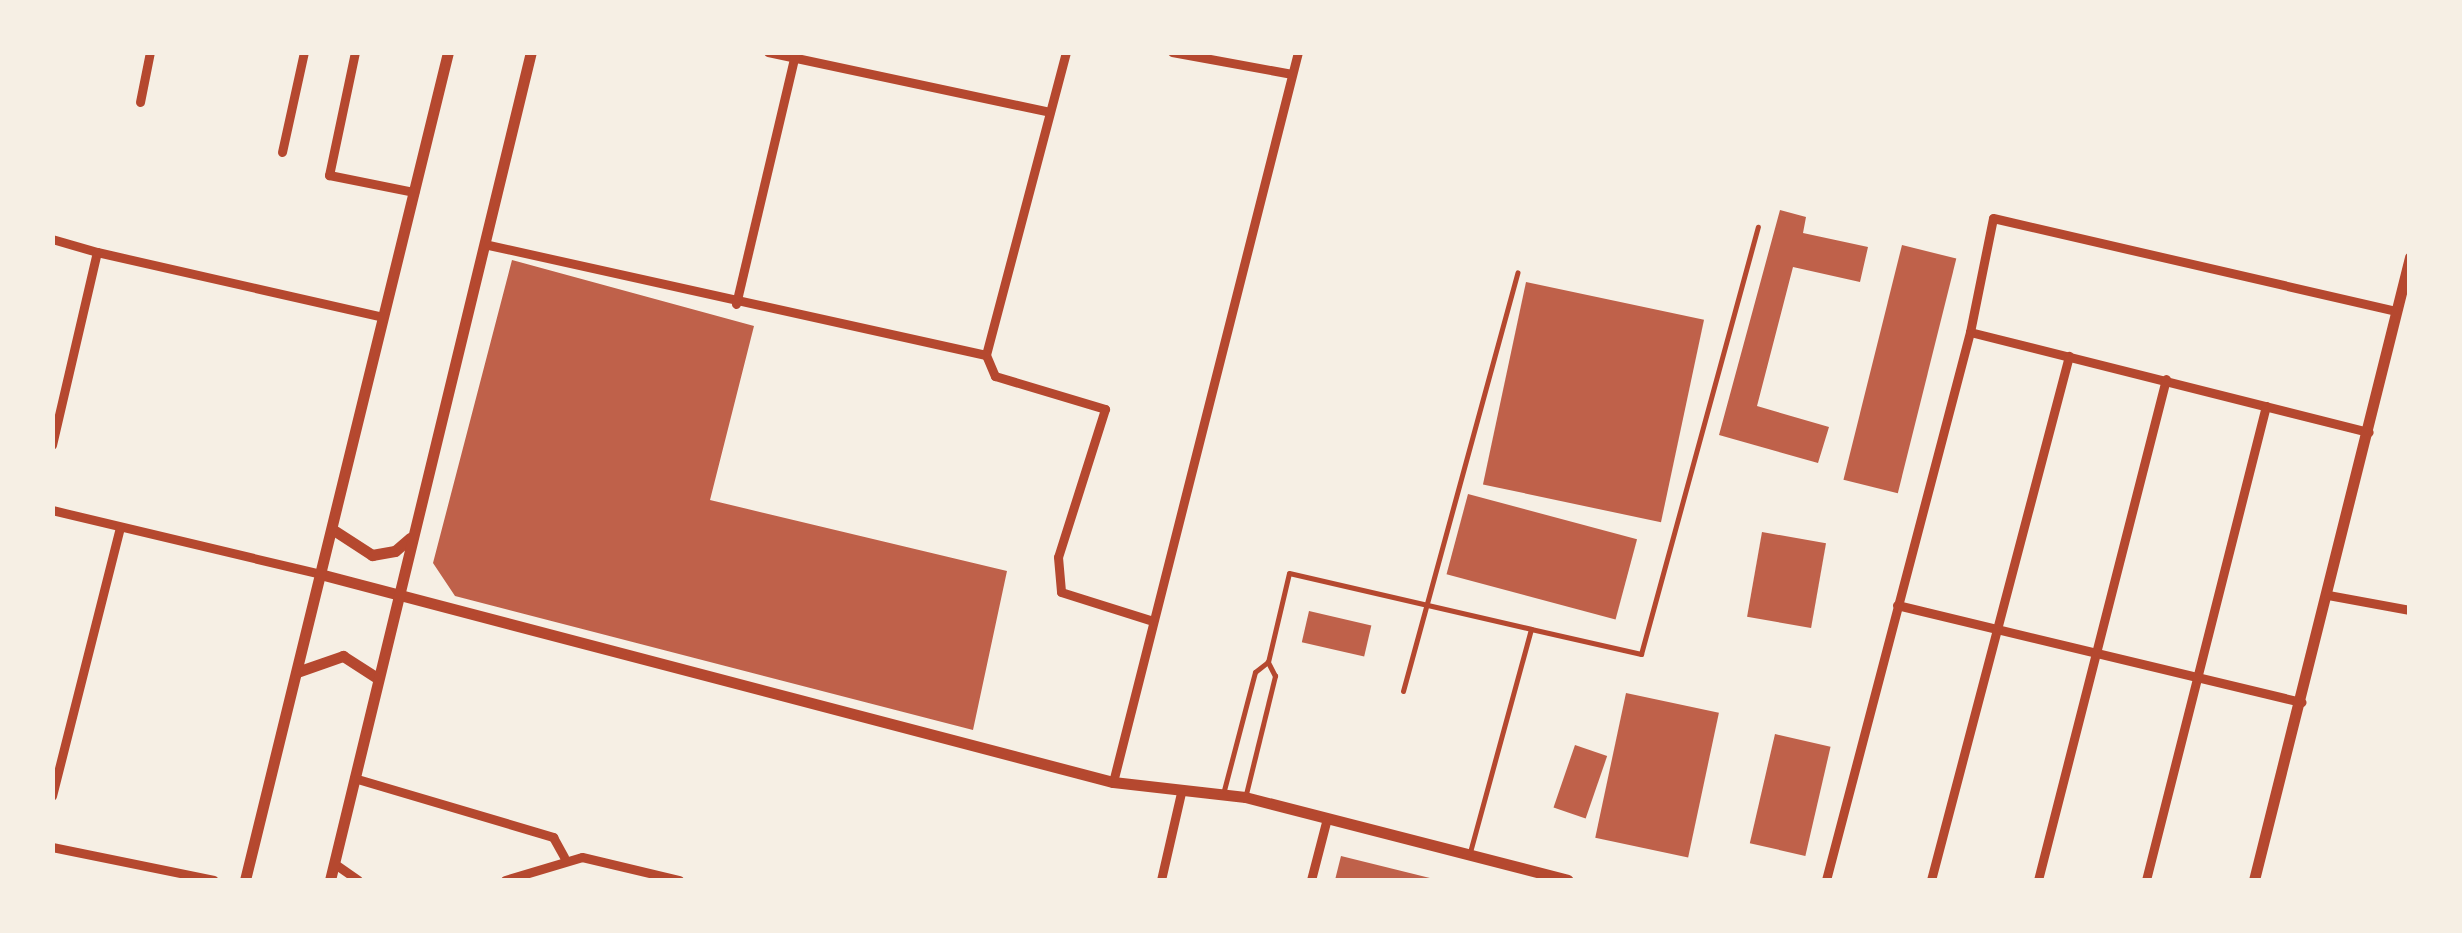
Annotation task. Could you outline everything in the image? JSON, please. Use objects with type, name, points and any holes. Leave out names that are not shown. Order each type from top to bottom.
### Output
[{"type":"street","points":[[140,102],[150,52]]},
{"type":"street","points":[[282,152],[304,52]]},
{"type":"street","points":[[355,52],[329,175],[414,192]]},
{"type":"street","points":[[245,880],[448,52]]},
{"type":"street","points":[[330,880],[531,52]]},
{"type":"street","points":[[768,52],[1050,112]]},
{"type":"street","points":[[1066,52],[986,355],[994,376],[1104,409],[1058,557],[1061,592],[1153,622]]},
{"type":"street","points":[[1172,52],[1292,74]]},
{"type":"street","points":[[1113,782],[1298,52]]},
{"type":"street","points":[[736,304],[795,55]]},
{"type":"street","points":[[1826,880],[1970,332],[1993,218],[2395,311]]},
{"type":"street","points":[[52,240],[384,317]]},
{"type":"street","points":[[484,244],[736,304],[986,355]]},
{"type":"street","points":[[52,445],[98,252]]},
{"type":"street","points":[[2254,880],[2370,432],[2410,257]]},
{"type":"street","points":[[1970,332],[2370,432]]},
{"type":"street","points":[[1932,880],[2069,356]]},
{"type":"street","points":[[2038,880],[2166,379]]},
{"type":"street","points":[[2146,880],[2266,406]]},
{"type":"street","points":[[52,510],[320,574],[1113,782],[1181,793],[1245,797],[1568,880]]},
{"type":"street","points":[[52,796],[120,528]]},
{"type":"street","points":[[332,529],[372,555],[395,551],[410,538]]},
{"type":"street","points":[[2328,595],[2410,610]]},
{"type":"street","points":[[1897,605],[2302,702]]},
{"type":"street","points":[[296,672],[343,656],[377,678]]},
{"type":"street","points":[[354,778],[554,837],[564,857]]},
{"type":"street","points":[[1161,880],[1181,793]]},
{"type":"street","points":[[1312,880],[1327,818]]},
{"type":"street","points":[[52,847],[214,880]]},
{"type":"street","points":[[506,880],[564,857],[680,880]]},
{"type":"street","points":[[334,864],[358,880]]},
{"type":"lane","points":[[1222,796],[1256,672],[1268,662],[1288,574],[1641,654],[1758,227]]},
{"type":"lane","points":[[1402,691],[1518,272]]},
{"type":"lane","points":[[1470,855],[1532,629]]},
{"type":"lane","points":[[1245,797],[1276,676],[1268,662]]},
{"type":"building","points":[[1780,210],[1806,217],[1803,233],[1868,247],[1860,282],[1793,267],[1757,406],[1829,427],[1818,463],[1719,435]]},
{"type":"building","points":[[1902,245],[1956,259],[1898,493],[1843,480]]},
{"type":"building","points":[[512,260],[754,326],[710,500],[1007,571],[973,730],[455,596],[433,563]]},
{"type":"building","points":[[1526,282],[1704,320],[1661,522],[1483,484]]},
{"type":"building","points":[[1468,494],[1637,539],[1616,619],[1447,574]]},
{"type":"building","points":[[1762,532],[1826,543],[1811,628],[1747,617]]},
{"type":"building","points":[[1309,611],[1371,625],[1364,657],[1302,642]]},
{"type":"building","points":[[1626,693],[1719,713],[1688,858],[1595,838]]},
{"type":"building","points":[[1775,734],[1831,747],[1805,856],[1750,843]]},
{"type":"building","points":[[1575,745],[1607,756],[1586,818],[1554,807]]},
{"type":"building","points":[[1341,856],[1434,879],[1434,880],[1335,880]]}]
